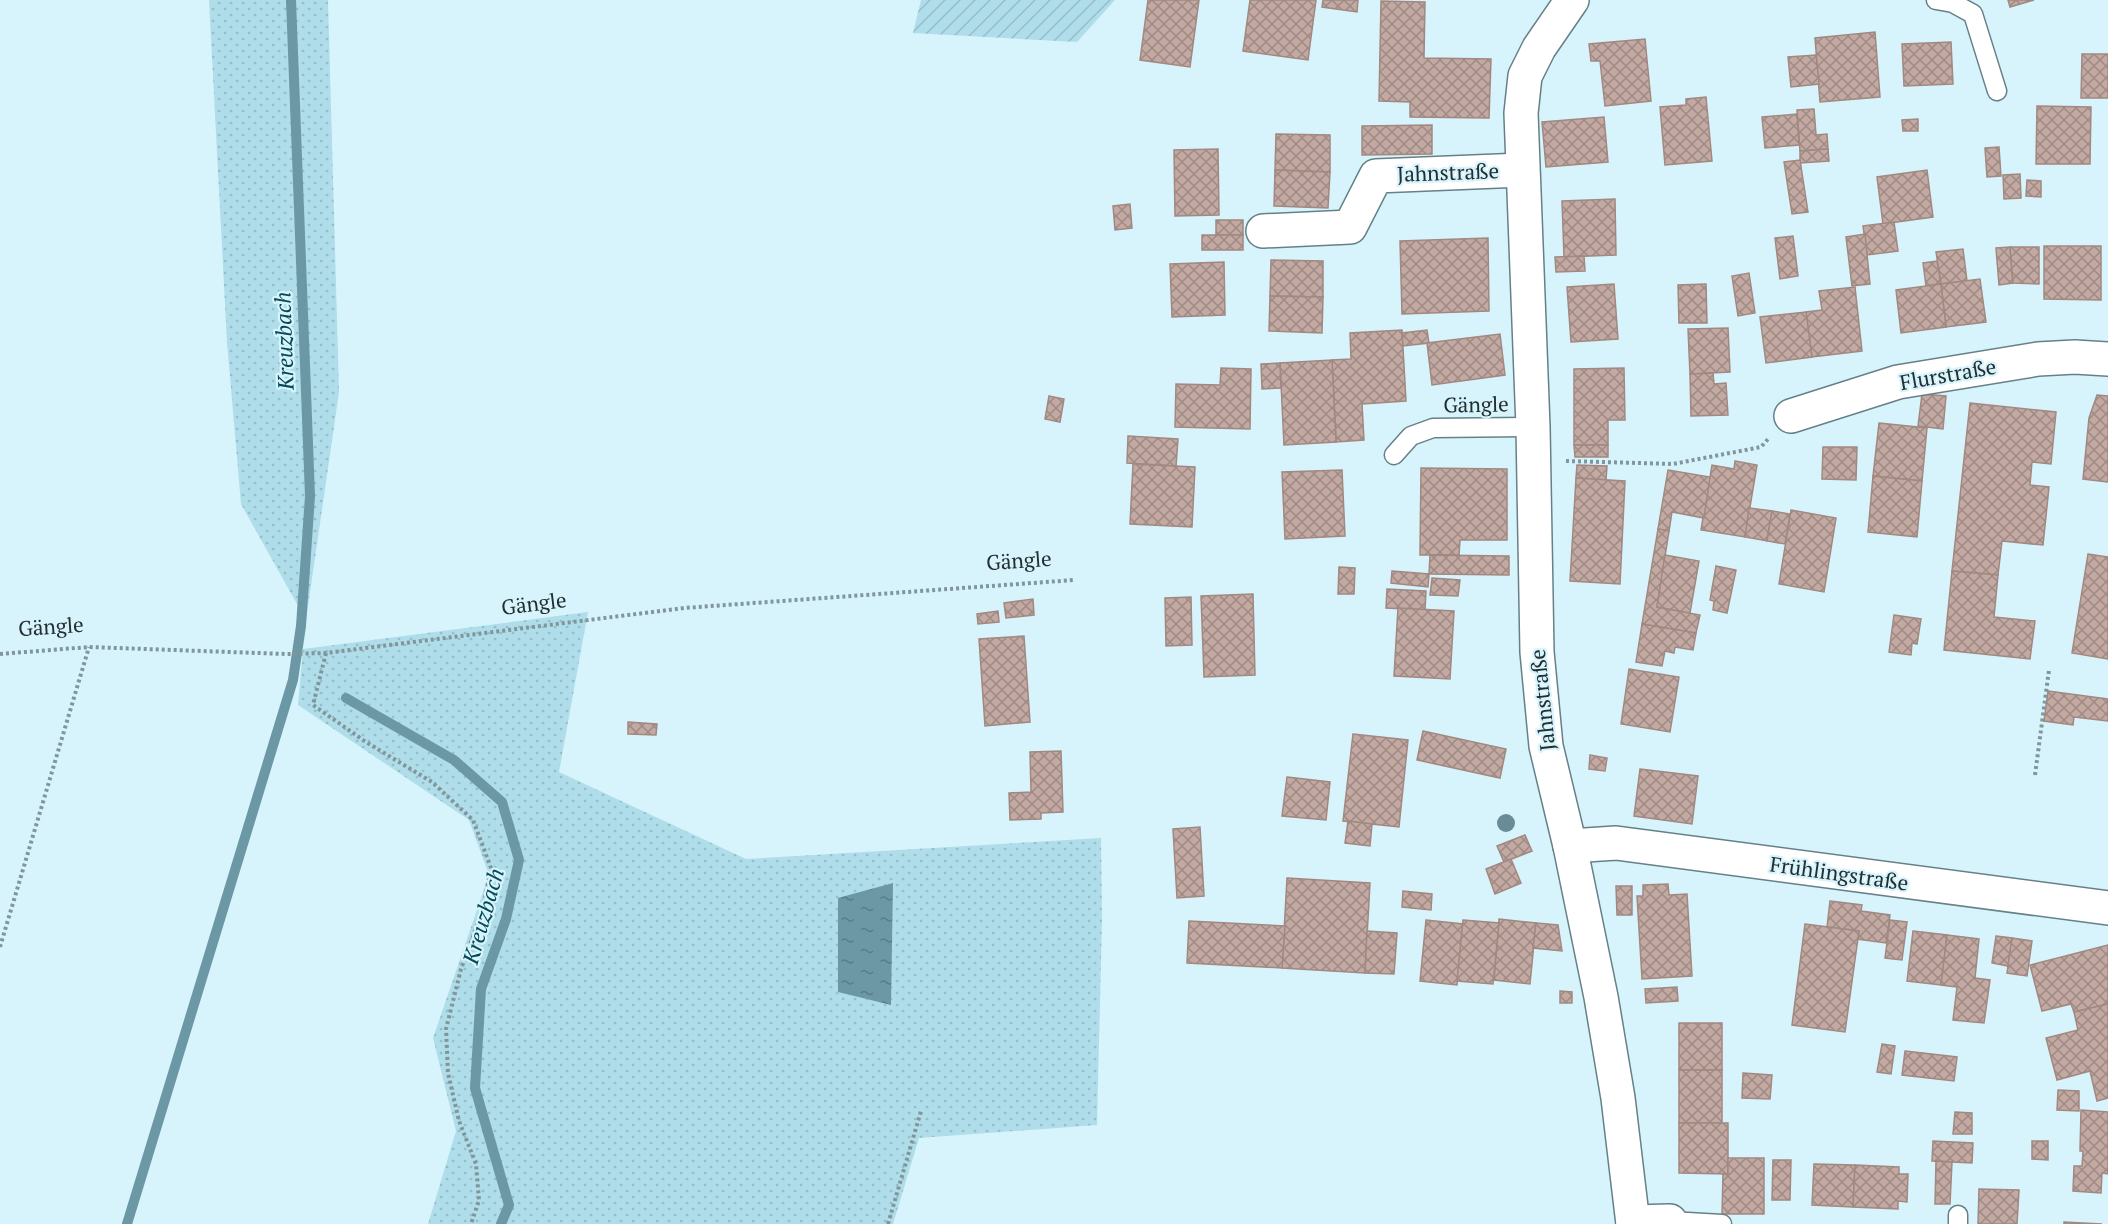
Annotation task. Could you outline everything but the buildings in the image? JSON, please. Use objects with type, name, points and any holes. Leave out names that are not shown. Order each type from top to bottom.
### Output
[{"type":"street","name":"Jahnstraße","points":[[1572,0],[1539,48],[1525,76],[1522,170],[1534,459],[1537,651],[1546,746],[1570,846],[1618,1098],[1633,1223],[1670,1222]]},
{"type":"street","name":"Jahnstraße","points":[[1263,231],[1350,227],[1376,176],[1522,170]]},
{"type":"street","name":"Flurstraße","points":[[1791,416],[1898,382],[2038,359],[2075,357],[2108,360]]},
{"type":"street","name":"Frühlingstraße","points":[[1570,846],[1616,843],[2108,908]]},
{"type":"lane","points":[[1936,0],[1953,3],[1973,14],[1997,91]]},
{"type":"lane","name":"Gängle","points":[[1394,455],[1411,436],[1433,428],[1533,427]]},
{"type":"lane","name":"Jahnstraße","points":[[1670,1222],[1722,1224]]},
{"type":"path","points":[[1534,459],[1673,465],[1761,447],[1791,416]]},
{"type":"path","name":"Gängle","points":[[0,654],[89,647],[286,654],[326,653],[684,608],[1074,580]]},
{"type":"path","points":[[0,947],[89,647]]},
{"type":"path","points":[[326,653],[313,705],[366,742],[432,782],[473,820],[491,868],[482,912],[461,969],[446,1029],[448,1073],[457,1112],[476,1164],[479,1200],[471,1224]]},
{"type":"path","points":[[2035,775],[2049,670]]},
{"type":"path","points":[[888,1224],[921,1111]]},
{"type":"shaded area","points":[[209,0],[328,0],[339,392],[306,620],[241,504],[227,342]]},
{"type":"shaded area","points":[[921,0],[1115,0],[1077,42],[913,33]]},
{"type":"shaded area","points":[[588,612],[559,772],[746,859],[1101,838],[1102,919],[1097,1125],[919,1138],[893,1224],[428,1224],[456,1131],[433,1038],[489,875],[469,820],[298,705],[303,649]]},
{"type":"water","points":[[893,883],[891,1005],[838,992],[838,898]]},
{"type":"waterway","name":"Kreuzbach","points":[[127,1224],[293,680],[301,626],[310,496],[291,0]]},
{"type":"waterway","name":"Kreuzbach","points":[[346,698],[454,760],[502,802],[519,860],[506,919],[481,989],[475,1088],[509,1205],[501,1224]]}]
